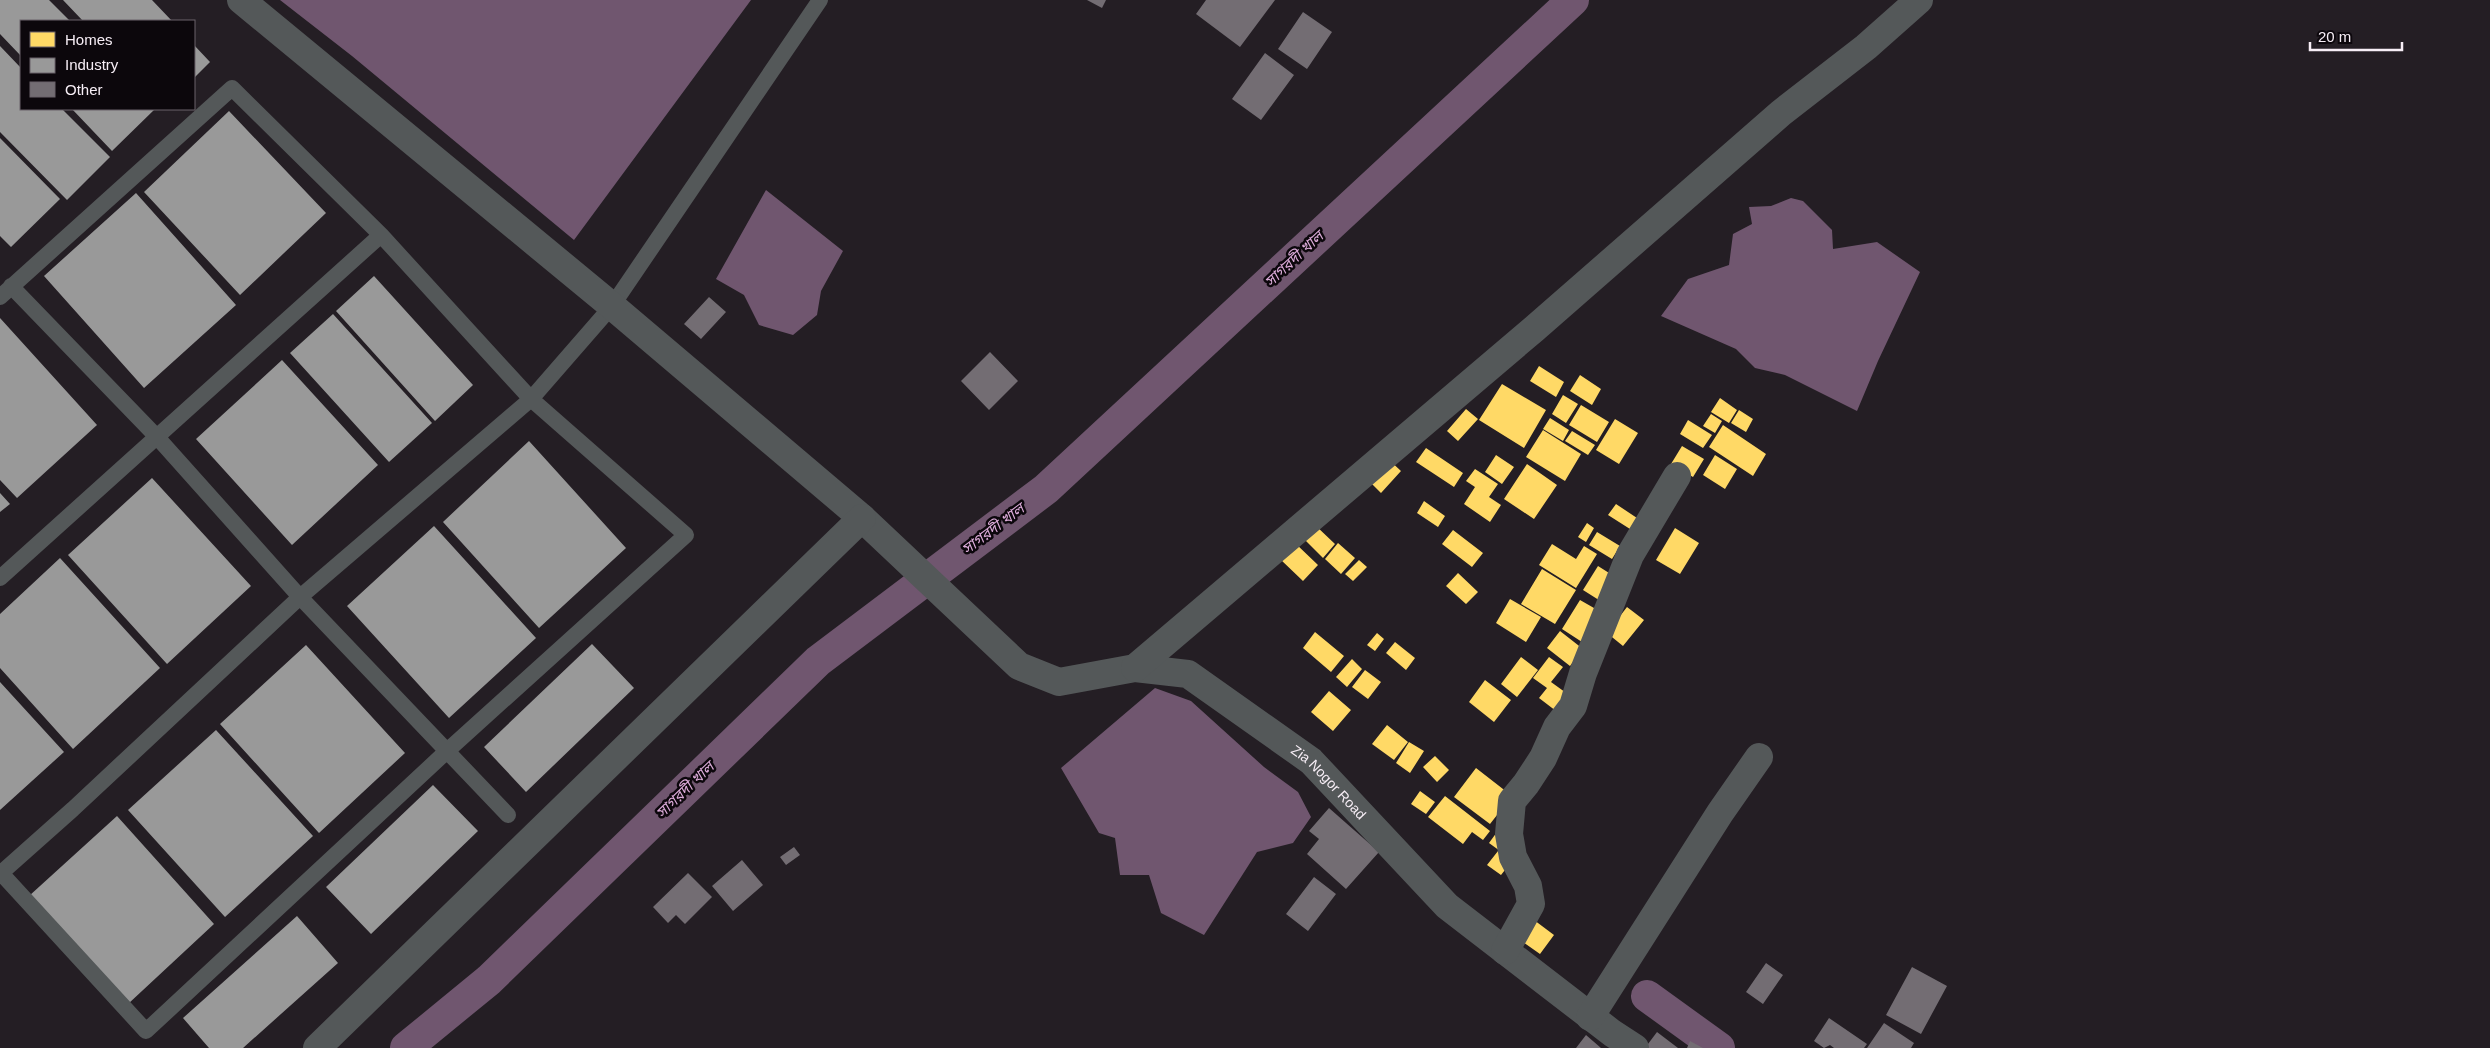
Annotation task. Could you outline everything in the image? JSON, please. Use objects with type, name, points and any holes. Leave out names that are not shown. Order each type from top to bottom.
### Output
[{"type":"street","name":"Zia Nogor Road","points":[[241,0],[612,306],[870,526],[1019,666],[1059,682],[1135,668],[1188,674],[1312,761],[1447,906],[1590,1017],[1635,1048]]},
{"type":"street","points":[[1135,668],[1534,329],[1781,114],[1866,47],[1920,0]]},
{"type":"street","points":[[1505,951],[1531,904],[1528,886],[1513,857],[1509,834],[1512,801],[1543,758],[1557,727],[1573,706],[1583,673],[1630,555],[1677,476]]},
{"type":"street","points":[[316,1048],[870,526]]},
{"type":"street","points":[[1590,1017],[1720,814],[1759,758]]},
{"type":"lane","points":[[508,815],[447,751],[300,597],[157,437],[6,291],[232,88],[381,235],[532,399],[686,535],[447,751],[146,1031],[0,873],[73,809],[300,597],[532,399],[612,306],[820,0]]},
{"type":"lane","points":[[0,578],[381,235]]},
{"type":"shaded area","points":[[280,0],[751,0],[574,240],[352,56]]},
{"type":"shaded area","points":[[766,190],[843,251],[821,291],[817,315],[793,335],[759,325],[744,295],[716,279]]},
{"type":"shaded area","points":[[1791,198],[1803,201],[1832,230],[1833,249],[1877,242],[1920,272],[1878,361],[1857,411],[1785,375],[1755,368],[1736,349],[1661,316],[1688,279],[1729,265],[1733,234],[1752,224],[1749,207],[1771,206]]},
{"type":"shaded area","points":[[1155,688],[1191,701],[1264,767],[1298,792],[1311,817],[1293,843],[1257,852],[1204,935],[1161,913],[1149,875],[1120,875],[1115,838],[1099,833],[1061,768]]},
{"type":"building: Homes","points":[[1539,366],[1564,382],[1556,397],[1530,381]]},
{"type":"building: Homes","points":[[1580,375],[1601,389],[1592,405],[1570,391]]},
{"type":"building: Homes","points":[[1502,384],[1546,410],[1524,448],[1479,420]]},
{"type":"building: Homes","points":[[1563,395],[1578,404],[1566,423],[1552,414]]},
{"type":"building: Homes","points":[[1720,398],[1737,410],[1729,423],[1711,412]]},
{"type":"building: Homes","points":[[1581,405],[1609,422],[1597,442],[1569,425]]},
{"type":"building: Homes","points":[[1466,409],[1478,419],[1458,441],[1447,431]]},
{"type":"building: Homes","points":[[1739,410],[1753,419],[1746,432],[1731,423]]},
{"type":"building: Homes","points":[[1711,414],[1722,421],[1715,433],[1703,426]]},
{"type":"building: Homes","points":[[1550,418],[1569,430],[1563,441],[1543,429]]},
{"type":"building: Homes","points":[[1615,419],[1638,433],[1619,464],[1596,450]]},
{"type":"building: Homes","points":[[1688,420],[1712,435],[1703,448],[1680,434]]},
{"type":"building: Homes","points":[[1723,425],[1766,454],[1753,476],[1709,447]]},
{"type":"building: Homes","points":[[1543,430],[1581,454],[1565,481],[1526,457]]},
{"type":"building: Homes","points":[[1572,431],[1595,445],[1588,455],[1565,441]]},
{"type":"building: Homes","points":[[1682,446],[1704,459],[1693,477],[1671,464]]},
{"type":"building: Homes","points":[[1426,448],[1463,473],[1454,487],[1416,462]]},
{"type":"building: Homes","points":[[1496,455],[1514,467],[1502,484],[1485,472]]},
{"type":"building: Homes","points":[[1715,455],[1737,469],[1725,489],[1703,475]]},
{"type":"building: Homes","points":[[1387,458],[1401,471],[1381,493],[1367,479]]},
{"type":"building: Homes","points":[[1527,464],[1557,485],[1534,519],[1504,499]]},
{"type":"building: Homes","points":[[1475,469],[1498,484],[1489,497],[1501,505],[1490,522],[1464,504],[1475,487],[1466,481]]},
{"type":"building: Homes","points":[[1424,501],[1445,516],[1438,527],[1417,513]]},
{"type":"building: Homes","points":[[1616,504],[1637,518],[1630,529],[1608,515]]},
{"type":"building: Homes","points":[[1587,523],[1594,528],[1586,542],[1578,537]]},
{"type":"building: Homes","points":[[1315,525],[1335,544],[1323,558],[1303,538]]},
{"type":"building: Homes","points":[[1675,528],[1699,543],[1680,574],[1656,560]]},
{"type":"building: Homes","points":[[1453,530],[1483,553],[1472,567],[1442,544]]},
{"type":"building: Homes","points":[[1597,532],[1620,546],[1612,559],[1589,545]]},
{"type":"building: Homes","points":[[1295,543],[1318,565],[1303,581],[1280,559]]},
{"type":"building: Homes","points":[[1338,543],[1355,558],[1341,574],[1325,559]]},
{"type":"building: Homes","points":[[1552,544],[1576,559],[1584,546],[1597,554],[1576,588],[1539,565]]},
{"type":"building: Homes","points":[[1359,560],[1367,567],[1353,581],[1345,574]]},
{"type":"building: Homes","points":[[1598,566],[1617,578],[1602,602],[1583,590]]},
{"type":"building: Homes","points":[[1542,569],[1576,590],[1555,624],[1521,604]]},
{"type":"building: Homes","points":[[1458,573],[1478,592],[1466,604],[1446,586]]},
{"type":"building: Homes","points":[[1510,599],[1541,617],[1526,642],[1496,623]]},
{"type":"building: Homes","points":[[1580,600],[1601,612],[1582,642],[1562,629]]},
{"type":"building: Homes","points":[[1627,607],[1644,620],[1623,646],[1607,633]]},
{"type":"building: Homes","points":[[1560,631],[1583,649],[1570,666],[1547,648]]},
{"type":"building: Homes","points":[[1315,632],[1344,656],[1331,672],[1303,648]]},
{"type":"building: Homes","points":[[1377,633],[1384,639],[1375,651],[1367,645]]},
{"type":"building: Homes","points":[[1395,642],[1415,658],[1406,670],[1386,653]]},
{"type":"building: Homes","points":[[1521,657],[1538,670],[1517,697],[1501,684]]},
{"type":"building: Homes","points":[[1549,657],[1563,667],[1551,682],[1569,695],[1556,711],[1539,698],[1547,688],[1533,678]]},
{"type":"building: Homes","points":[[1352,659],[1362,669],[1347,687],[1336,677]]},
{"type":"building: Homes","points":[[1365,670],[1381,682],[1368,699],[1352,687]]},
{"type":"building: Homes","points":[[1485,680],[1511,700],[1494,722],[1469,702]]},
{"type":"building: Homes","points":[[1329,691],[1351,710],[1333,731],[1311,712]]},
{"type":"building: Homes","points":[[1387,725],[1408,742],[1394,760],[1372,744]]},
{"type":"building: Homes","points":[[1409,742],[1424,751],[1410,773],[1396,763]]},
{"type":"building: Homes","points":[[1435,756],[1449,770],[1437,782],[1423,767]]},
{"type":"building: Homes","points":[[1476,768],[1512,796],[1490,824],[1454,797]]},
{"type":"building: Homes","points":[[1420,791],[1435,802],[1426,814],[1411,804]]},
{"type":"building: Homes","points":[[1445,796],[1490,831],[1483,840],[1472,832],[1463,844],[1428,817]]},
{"type":"building: Homes","points":[[1497,832],[1500,851],[1489,843]]},
{"type":"building: Homes","points":[[1498,851],[1512,861],[1501,875],[1487,865]]},
{"type":"building: Homes","points":[[1534,920],[1554,935],[1540,954],[1520,940]]},
{"type":"building: Industry","points":[[0,0],[49,0],[69,20],[20,20],[20,55],[0,34]]},
{"type":"building: Industry","points":[[63,0],[152,0],[171,20],[82,20]]},
{"type":"building: Industry","points":[[0,46],[20,67],[20,110],[63,110],[110,157],[67,200],[0,132]]},
{"type":"building: Industry","points":[[195,46],[210,62],[195,77]]},
{"type":"building: Industry","points":[[73,110],[154,110],[112,151]]},
{"type":"building: Industry","points":[[229,111],[326,213],[240,295],[144,192]]},
{"type":"building: Industry","points":[[0,138],[60,199],[11,247],[0,236]]},
{"type":"building: Industry","points":[[136,193],[236,305],[144,388],[44,276]]},
{"type":"building: Industry","points":[[374,276],[473,385],[435,421],[336,311]]},
{"type":"building: Industry","points":[[333,314],[432,423],[389,462],[290,353]]},
{"type":"building: Industry","points":[[0,318],[97,425],[17,498],[0,480]]},
{"type":"building: Industry","points":[[282,360],[378,465],[292,545],[196,439]]},
{"type":"building: Industry","points":[[529,441],[626,548],[539,628],[443,522]]},
{"type":"building: Industry","points":[[152,478],[251,586],[167,664],[68,555]]},
{"type":"building: Industry","points":[[0,493],[10,504],[0,512]]},
{"type":"building: Industry","points":[[434,526],[536,638],[449,718],[347,606]]},
{"type":"building: Industry","points":[[60,558],[160,668],[73,749],[0,668],[0,614]]},
{"type":"building: Industry","points":[[592,644],[634,688],[526,792],[484,747]]},
{"type":"building: Industry","points":[[306,645],[405,753],[319,833],[220,724]]},
{"type":"building: Industry","points":[[0,682],[64,752],[0,810]]},
{"type":"building: Industry","points":[[216,730],[313,836],[225,917],[128,810]]},
{"type":"building: Industry","points":[[433,785],[478,831],[371,934],[326,887]]},
{"type":"building: Industry","points":[[117,816],[214,924],[128,1004],[29,896]]},
{"type":"building: Industry","points":[[297,916],[338,963],[243,1048],[209,1048],[183,1018]]},
{"type":"building: Other","points":[[1087,0],[1106,0],[1102,8]]},
{"type":"building: Other","points":[[1206,0],[1275,0],[1240,47],[1196,14]]},
{"type":"building: Other","points":[[1303,12],[1332,32],[1307,69],[1278,49]]},
{"type":"building: Other","points":[[1265,53],[1294,75],[1261,120],[1232,99]]},
{"type":"building: Other","points":[[709,297],[726,312],[701,339],[684,324]]},
{"type":"building: Other","points":[[990,352],[1018,381],[989,410],[961,381]]},
{"type":"building: Other","points":[[1329,808],[1379,852],[1346,889],[1307,854],[1319,839],[1309,831]]},
{"type":"building: Other","points":[[794,847],[800,855],[786,865],[780,857]]},
{"type":"building: Other","points":[[742,860],[763,885],[733,911],[712,886]]},
{"type":"building: Other","points":[[688,873],[712,897],[685,924],[676,915],[668,923],[653,907]]},
{"type":"building: Other","points":[[1314,877],[1336,894],[1308,931],[1286,914]]},
{"type":"building: Other","points":[[1766,963],[1783,975],[1763,1004],[1746,992]]},
{"type":"building: Other","points":[[1912,967],[1947,986],[1921,1034],[1886,1015]]},
{"type":"building: Other","points":[[1829,1018],[1867,1044],[1864,1048],[1834,1048],[1830,1045],[1824,1048],[1814,1041]]},
{"type":"building: Other","points":[[1884,1023],[1914,1043],[1911,1048],[1867,1048]]},
{"type":"building: Other","points":[[1657,1032],[1678,1048],[1645,1048]]},
{"type":"building: Other","points":[[1586,1035],[1601,1048],[1576,1048]]},
{"type":"building: Other","points":[[1690,1041],[1703,1048],[1687,1048]]},
{"type":"waterway","name":"সাগরদী খাল","points":[[406,1048],[489,980],[818,661],[1046,489],[1573,0]]},
{"type":"waterway","points":[[1647,996],[1719,1048]]}]
